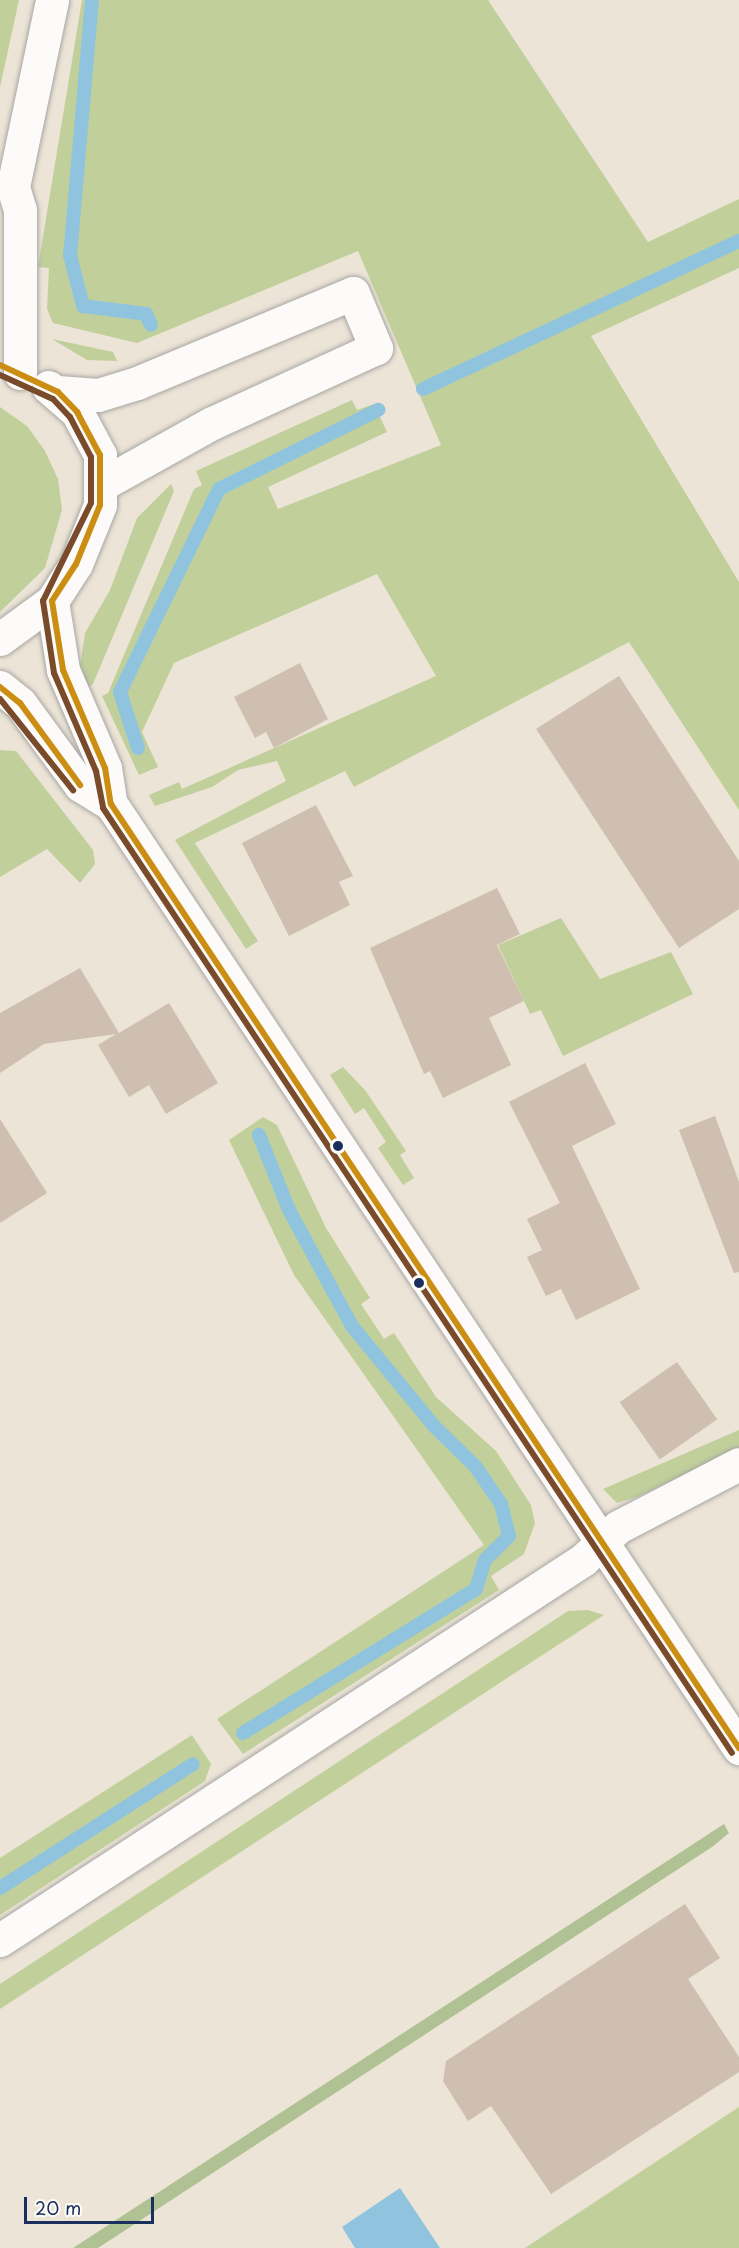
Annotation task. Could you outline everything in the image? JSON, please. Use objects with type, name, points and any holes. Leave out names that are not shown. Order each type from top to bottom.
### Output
[{"type":"street","points":[[52,0],[6,194],[20,210],[10,369],[58,392],[98,395],[137,383],[353,293],[376,348],[221,419],[104,483]]},
{"type":"street","points":[[0,639],[52,601],[76,564],[104,483],[88,430],[58,392]]},
{"type":"street","points":[[52,601],[63,670],[105,768],[111,804]]},
{"type":"street","points":[[0,687],[20,703],[80,784],[111,804],[602,1547],[739,1748]]},
{"type":"street","points":[[0,1940],[602,1547],[618,1527],[739,1464]]},
{"type":"green space","points":[[0,0],[19,0],[0,87]]},
{"type":"green space","points":[[82,0],[488,0],[648,242],[739,199],[739,268],[591,336],[739,582],[739,810],[629,642],[354,787],[345,771],[195,843],[258,941],[246,949],[175,840],[286,781],[277,761],[238,770],[212,787],[155,806],[149,795],[179,782],[182,789],[436,676],[377,574],[174,663],[142,732],[158,767],[139,775],[102,696],[108,693],[194,489],[202,485],[196,471],[352,400],[357,410],[374,404],[387,432],[268,487],[278,509],[441,445],[358,251],[137,343],[53,323],[47,309],[49,268],[38,267]]},
{"type":"green space","points":[[52,339],[113,352],[117,361],[87,360]]},
{"type":"green space","points":[[0,407],[27,426],[45,451],[58,479],[62,510],[45,568],[0,612]]},
{"type":"green space","points":[[171,484],[174,491],[93,684],[85,688],[80,666],[85,633],[110,590],[137,518]]},
{"type":"green space","points":[[0,750],[16,751],[93,850],[95,864],[80,883],[47,849],[0,877]]},
{"type":"green space","points":[[561,918],[600,979],[671,952],[693,994],[563,1056],[541,1010],[530,1014],[498,945]]},
{"type":"green space","points":[[343,1067],[365,1090],[406,1151],[400,1155],[414,1178],[403,1185],[378,1148],[386,1142],[364,1108],[355,1114],[330,1075]]},
{"type":"green space","points":[[263,1117],[277,1125],[326,1228],[370,1298],[361,1304],[384,1339],[394,1333],[436,1397],[496,1451],[531,1505],[535,1523],[524,1554],[491,1576],[499,1590],[243,1754],[217,1719],[484,1545],[294,1275],[229,1140]]},
{"type":"green space","points":[[739,1430],[739,1449],[637,1497],[617,1503],[603,1489]]},
{"type":"green space","points":[[588,1610],[604,1615],[0,2009],[0,1984],[568,1611]]},
{"type":"green space","points":[[192,1735],[211,1764],[205,1781],[0,1915],[0,1858]]},
{"type":"green space","points":[[724,1824],[729,1833],[712,1847],[98,2248],[73,2248]]},
{"type":"green space","points":[[739,2107],[739,2248],[525,2248]]},
{"type":"water","points":[[400,2188],[440,2248],[355,2248],[342,2227]]},
{"type":"building","points":[[300,663],[328,719],[274,748],[266,732],[255,738],[234,697]]},
{"type":"building","points":[[619,676],[739,861],[739,909],[679,948],[536,729]]},
{"type":"building","points":[[316,805],[353,876],[339,882],[350,905],[289,936],[242,843]]},
{"type":"building","points":[[497,888],[520,934],[497,945],[524,1001],[489,1018],[511,1065],[443,1098],[430,1071],[424,1074],[370,948]]},
{"type":"building","points":[[80,968],[119,1033],[169,1003],[218,1083],[166,1114],[149,1085],[129,1097],[98,1045],[116,1034],[44,1044],[0,1073],[0,1013]]},
{"type":"building","points":[[585,1063],[616,1124],[572,1146],[640,1289],[576,1320],[561,1289],[546,1296],[527,1257],[542,1250],[527,1219],[560,1203],[509,1102]]},
{"type":"building","points":[[715,1116],[739,1182],[739,1272],[734,1273],[679,1130]]},
{"type":"building","points":[[0,1119],[47,1193],[0,1223]]},
{"type":"building","points":[[677,1362],[717,1419],[660,1459],[620,1402]]},
{"type":"building","points":[[685,1904],[720,1958],[688,1979],[739,2057],[739,2072],[551,2194],[491,2106],[468,2121],[443,2081],[446,2061]]},
{"type":"waterway","points":[[92,0],[70,255],[83,306],[146,314],[151,325]]},
{"type":"waterway","points":[[423,389],[739,241]]},
{"type":"waterway","points":[[138,748],[120,692],[219,489],[378,410]]},
{"type":"waterway","points":[[243,1733],[476,1589],[485,1560],[509,1536],[501,1504],[475,1466],[434,1426],[352,1326],[289,1210],[259,1135]]},
{"type":"waterway","points":[[0,1888],[193,1764]]},
{"type":"transit line","points":[[0,365],[58,392],[77,412],[100,455],[100,505],[76,564],[52,601],[63,670],[105,768],[111,804],[739,1748]]},
{"type":"transit line","points":[[0,375],[53,399],[70,417],[91,457],[91,503],[43,601],[54,673],[96,771],[103,808],[732,1753]]},
{"type":"transit line","points":[[0,687],[20,703],[80,785]]},
{"type":"transit line","points":[[0,699],[73,790]]}]
